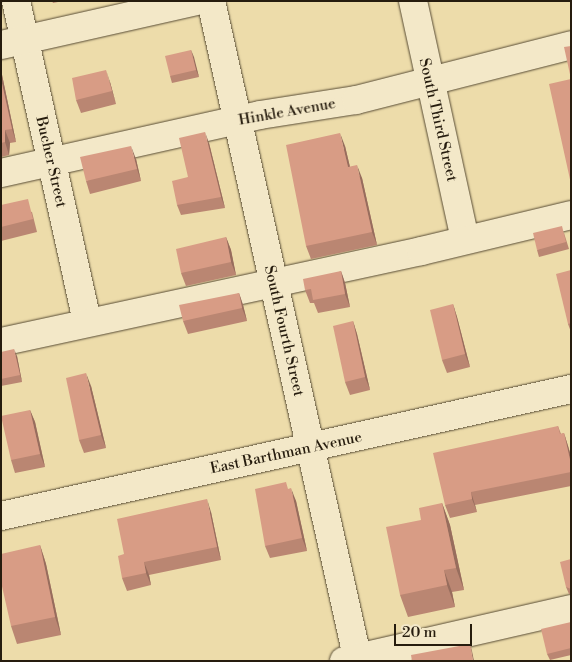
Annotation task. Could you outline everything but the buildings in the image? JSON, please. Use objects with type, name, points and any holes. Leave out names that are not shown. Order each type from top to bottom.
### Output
[{"type":"street","name":"Bucher Street","points":[[16,1],[13,42],[51,162],[87,322]]},
{"type":"street","points":[[13,42],[197,1]]},
{"type":"street","name":"South Fourth Street","points":[[211,1],[310,447],[353,660]]},
{"type":"street","name":"South Third Street","points":[[413,1],[429,82],[465,239]]},
{"type":"street","name":"Hinkle Avenue","points":[[1,173],[237,120],[356,100],[571,45]]},
{"type":"street","points":[[1,342],[421,251],[571,215]]},
{"type":"street","name":"East Barthman Avenue","points":[[1,516],[571,389]]},
{"type":"street","points":[[353,660],[571,609]]}]
